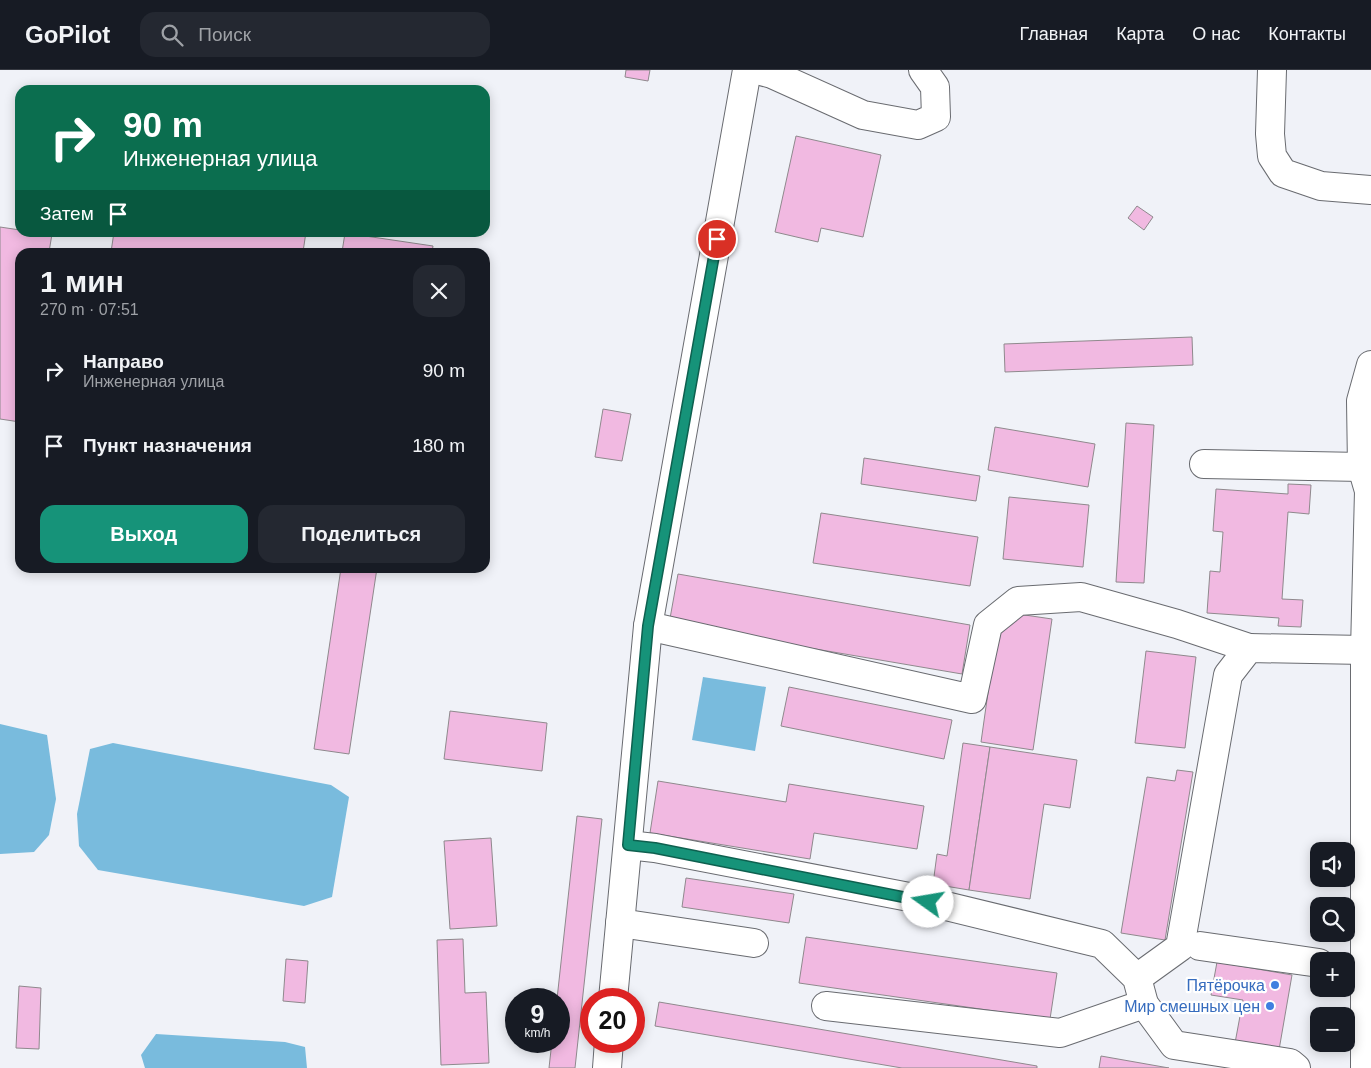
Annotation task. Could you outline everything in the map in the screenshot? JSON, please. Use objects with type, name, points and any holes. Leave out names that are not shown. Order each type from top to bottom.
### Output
[{"type":"street","points":[[614,988],[648,626],[748,70]]},
{"type":"street","points":[[757,70],[772,74],[863,115],[918,125],[936,117],[936,87],[923,70]]},
{"type":"street","points":[[1272,70],[1270,134],[1272,156],[1283,173],[1321,186],[1371,190]]},
{"type":"street","points":[[1365,1068],[1361,967],[1368,475],[1361,401],[1371,365]]},
{"type":"street","points":[[1204,464],[1368,475]]},
{"type":"street","points":[[648,626],[972,699],[988,625],[1018,601],[1081,597],[1177,624],[1249,648],[1365,650]]},
{"type":"street","points":[[1137,978],[1180,947],[1228,675],[1249,648]]},
{"type":"street","points":[[628,845],[655,848],[908,897],[1102,944],[1137,978],[1144,1004],[1174,1045],[1290,1064],[1296,1068]]},
{"type":"street","points":[[620,923],[754,943]]},
{"type":"street","points":[[1200,946],[1310,962]]},
{"type":"street","points":[[826,1006],[1060,1033],[1144,1004]]},
{"type":"street","points":[[607,1068],[609,1053]]},
{"type":"water","points":[[703,677],[766,687],[755,751],[692,740]]},
{"type":"water","points":[[0,724],[47,735],[56,799],[49,835],[34,852],[0,854]]},
{"type":"water","points":[[113,743],[331,785],[349,797],[332,897],[304,906],[98,870],[79,846],[77,814],[90,749]]},
{"type":"water","points":[[156,1034],[285,1042],[305,1047],[307,1068],[145,1068],[141,1055]]},
{"type":"building","points":[[626,70],[650,70],[648,81],[625,77]]},
{"type":"building","points":[[796,136],[881,155],[863,237],[821,228],[818,242],[775,232]]},
{"type":"building","points":[[1137,206],[1153,217],[1144,230],[1128,218]]},
{"type":"building","points":[[0,227],[15,229],[15,237],[52,237],[50,248],[15,248],[15,421],[0,419]]},
{"type":"building","points":[[113,237],[305,237],[304,248],[112,248]]},
{"type":"building","points":[[344,237],[372,237],[433,246],[433,248],[343,248]]},
{"type":"building","points":[[1192,337],[1193,365],[1005,372],[1004,344]]},
{"type":"building","points":[[603,409],[631,414],[622,461],[595,457]]},
{"type":"building","points":[[1126,423],[1154,425],[1144,583],[1116,582]]},
{"type":"building","points":[[995,427],[1095,444],[1088,487],[988,470]]},
{"type":"building","points":[[864,458],[980,476],[976,501],[861,484]]},
{"type":"building","points":[[1288,484],[1311,485],[1309,514],[1288,512],[1282,599],[1303,600],[1301,627],[1278,626],[1279,618],[1207,613],[1210,571],[1220,572],[1223,532],[1213,531],[1216,489],[1288,494]]},
{"type":"building","points":[[1009,497],[1089,505],[1083,567],[1003,559]]},
{"type":"building","points":[[821,513],[978,537],[970,586],[813,563]]},
{"type":"building","points":[[340,573],[376,573],[349,754],[314,749]]},
{"type":"building","points":[[678,574],[970,625],[962,674],[669,624]]},
{"type":"building","points":[[1018,614],[1052,619],[1033,750],[981,742],[997,629]]},
{"type":"building","points":[[1146,651],[1196,657],[1185,748],[1135,743]]},
{"type":"building","points":[[789,687],[952,720],[944,759],[781,726]]},
{"type":"building","points":[[450,711],[547,723],[542,771],[444,759]]},
{"type":"building","points":[[963,743],[990,747],[969,890],[933,884],[937,854],[947,856]]},
{"type":"building","points":[[990,747],[1077,760],[1070,808],[1044,804],[1030,899],[969,890]]},
{"type":"building","points":[[1177,770],[1193,772],[1165,940],[1121,933],[1147,777],[1175,781]]},
{"type":"building","points":[[658,781],[786,802],[789,784],[924,806],[917,849],[814,833],[810,859],[650,833]]},
{"type":"building","points":[[577,816],[602,819],[584,988],[580,988],[580,1022],[575,1068],[549,1068],[551,1053],[570,1053],[570,988],[558,988]]},
{"type":"building","points":[[491,838],[497,926],[450,929],[444,841]]},
{"type":"building","points":[[686,878],[794,894],[789,923],[682,907]]},
{"type":"building","points":[[806,937],[1057,973],[1050,1019],[799,983]]},
{"type":"building","points":[[463,939],[465,993],[486,992],[489,1063],[441,1065],[437,940]]},
{"type":"building","points":[[286,959],[308,961],[305,1003],[283,1001]]},
{"type":"building","points":[[1217,962],[1292,975],[1279,1050],[1235,1043],[1243,1000],[1211,995]]},
{"type":"building","points":[[19,986],[41,988],[39,1049],[16,1048]]},
{"type":"building","points":[[659,1002],[1037,1066],[1037,1068],[902,1068],[655,1026]]},
{"type":"building","points":[[1101,1056],[1169,1068],[1099,1068]]},
{"type":"place","name":"Пятёрочка","points":[[1275,985]]},
{"type":"place","name":"Мир смешных цен","points":[[1270,1006]]},
{"type":"route","points":[[717,239],[648,626],[628,845],[655,848],[928,902]]}]
